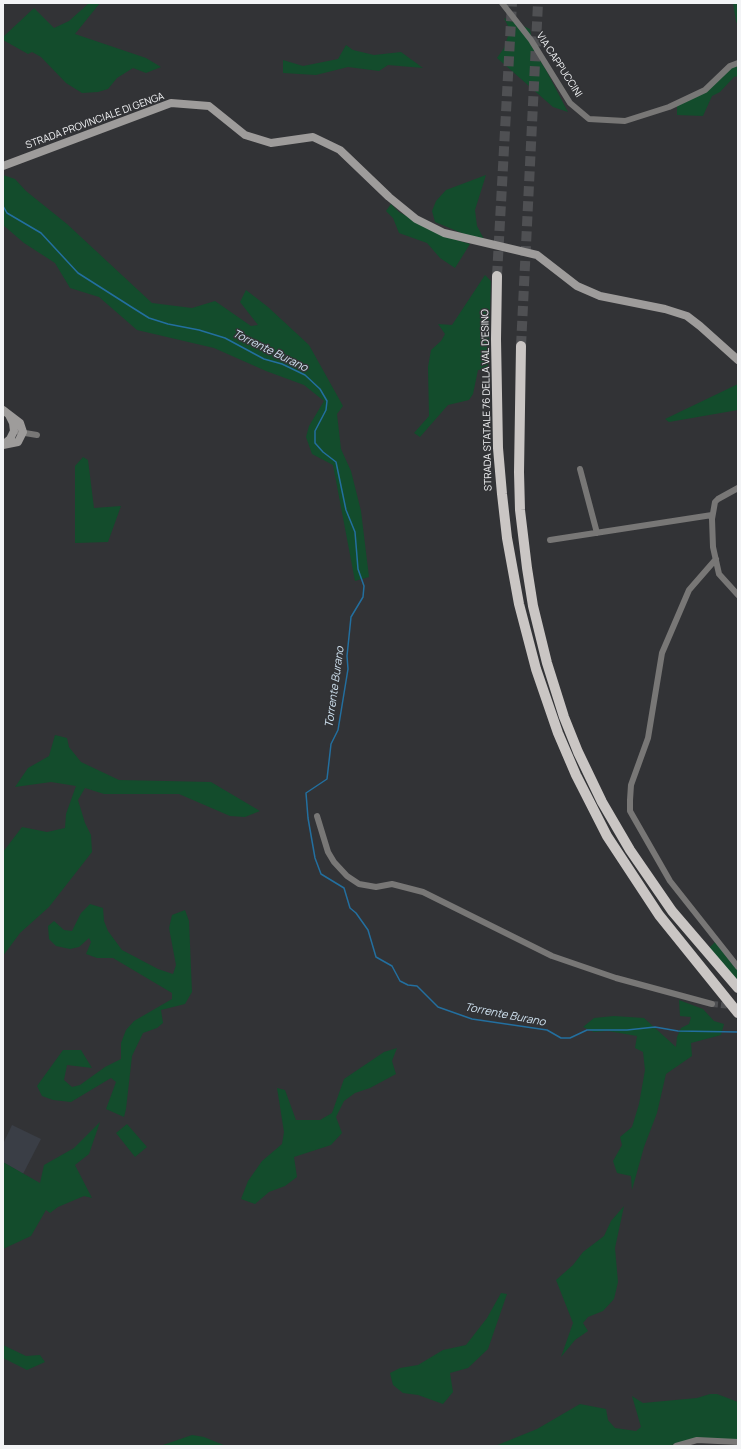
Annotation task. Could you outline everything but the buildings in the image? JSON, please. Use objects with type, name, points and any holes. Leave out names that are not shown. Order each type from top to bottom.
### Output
[{"type":"highway","name":"STRADA STATALE 76 DELLA VAL D'ESINO","points":[[497,276],[498,448],[502,494],[507,538],[519,604],[536,670],[567,754],[607,836],[659,915],[738,1013]]},
{"type":"highway","points":[[521,346],[519,472],[524,546],[533,606],[547,663],[564,717],[578,752],[602,802],[630,850],[672,911],[738,988]]},
{"type":"main road","name":"STRADA PROVINCIALE DI GENGA","points":[[3,166],[171,103],[209,106],[245,135],[270,143],[313,137],[340,150],[389,197],[416,219],[444,233],[537,255],[577,286],[600,296],[665,309],[687,316],[738,360]]},
{"type":"main road","points":[[3,445],[10,439],[14,431],[13,423],[6,412]]},
{"type":"main road","points":[[3,445],[18,442],[23,432],[20,423],[6,412]]},
{"type":"street","name":"VIA CAPPUCCINI","points":[[502,3],[531,40],[570,103],[589,119],[625,120],[668,107],[705,90],[730,66],[738,64]]},
{"type":"street","points":[[14,431],[37,435]]},
{"type":"street","points":[[580,469],[597,533]]},
{"type":"street","points":[[738,488],[718,498],[715,502],[712,515],[713,547],[719,574],[738,595]]},
{"type":"street","points":[[550,540],[712,515]]},
{"type":"street","points":[[716,559],[688,590],[662,653],[648,738],[631,785],[630,811],[670,881],[738,967]]},
{"type":"street","points":[[317,816],[328,852],[334,862],[347,876],[360,884],[376,887],[392,884],[423,892],[552,956],[616,978],[712,1004]]},
{"type":"street","points":[[676,1446],[697,1440],[738,1442]]},
{"type":"shaded area","points":[[12,1125],[41,1139],[23,1174],[3,1162],[3,1144]]},
{"type":"green space","points":[[89,3],[100,3],[75,34],[146,58],[161,67],[146,73],[133,68],[117,78],[108,89],[98,92],[82,93],[66,83],[41,57],[32,52],[28,54],[3,40],[3,37],[34,8],[54,28],[69,21]]},
{"type":"green space","points":[[733,3],[738,3],[738,26],[736,21]]},
{"type":"green space","points":[[504,18],[530,29],[534,51],[546,70],[568,112],[553,107],[497,58],[504,48],[510,30]]},
{"type":"green space","points":[[346,45],[353,50],[374,55],[401,52],[423,68],[388,65],[379,71],[348,67],[316,75],[283,73],[283,60],[303,66],[338,59]]},
{"type":"green space","points":[[738,64],[738,76],[734,77],[720,92],[712,96],[703,116],[677,115],[677,105],[698,95],[722,74]]},
{"type":"green space","points":[[3,175],[15,179],[26,191],[67,224],[152,303],[192,308],[215,301],[251,326],[258,325],[240,302],[246,290],[268,307],[309,345],[343,406],[337,414],[341,449],[351,471],[361,511],[369,577],[355,581],[333,465],[312,454],[306,437],[309,426],[324,401],[304,385],[266,371],[214,348],[137,330],[99,297],[70,288],[55,263],[24,243],[3,225]]},
{"type":"green space","points":[[486,175],[475,210],[477,226],[484,239],[469,236],[435,222],[432,211],[436,201],[446,190]]},
{"type":"green space","points":[[391,204],[399,212],[444,236],[470,244],[455,268],[440,258],[427,243],[399,233],[393,218],[386,211]]},
{"type":"green space","points":[[485,275],[491,281],[488,369],[478,370],[473,394],[469,400],[448,405],[420,437],[414,433],[429,416],[428,367],[431,350],[441,341],[445,334],[438,324],[452,325]]},
{"type":"green space","points":[[738,384],[738,410],[669,422],[665,419]]},
{"type":"green space","points":[[83,457],[88,460],[94,508],[121,506],[108,542],[75,543],[75,466]]},
{"type":"green space","points":[[55,735],[67,738],[69,747],[81,762],[119,780],[211,782],[260,811],[245,817],[230,816],[179,794],[104,794],[85,788],[78,800],[85,823],[91,835],[92,852],[49,907],[20,933],[3,956],[3,852],[22,827],[47,832],[65,828],[66,814],[76,786],[51,782],[15,787],[28,768],[49,756]]},
{"type":"green space","points":[[90,904],[103,908],[104,921],[108,931],[122,950],[158,969],[173,974],[176,965],[169,928],[172,915],[185,910],[189,921],[192,992],[185,1004],[161,1010],[163,1023],[157,1028],[143,1033],[132,1056],[124,1117],[106,1109],[116,1082],[111,1078],[71,1102],[53,1100],[42,1096],[37,1086],[63,1050],[81,1050],[92,1068],[67,1065],[64,1080],[72,1087],[80,1085],[105,1067],[121,1059],[121,1043],[126,1030],[134,1021],[172,999],[172,993],[113,958],[97,958],[86,954],[91,942],[89,938],[79,947],[70,949],[56,946],[49,939],[48,926],[54,921],[64,930],[72,931],[81,913]]},
{"type":"green space","points":[[715,942],[738,971],[738,981],[709,948]]},
{"type":"green space","points":[[679,1000],[703,1009],[714,1021],[724,1024],[721,1035],[691,1043],[692,1056],[666,1074],[657,1113],[644,1147],[632,1190],[631,1176],[617,1173],[613,1161],[622,1145],[620,1137],[632,1127],[639,1104],[645,1070],[643,1052],[635,1048],[637,1036],[608,1031],[594,1032],[583,1027],[594,1018],[614,1016],[644,1018],[676,1047],[677,1037],[681,1028],[689,1024],[691,1017],[680,1016]]},
{"type":"green space","points":[[397,1048],[392,1061],[396,1074],[370,1088],[355,1093],[344,1101],[336,1117],[342,1133],[331,1145],[294,1157],[297,1177],[285,1186],[269,1192],[255,1204],[241,1199],[248,1181],[262,1161],[282,1144],[284,1132],[277,1088],[285,1090],[296,1120],[320,1120],[332,1113],[344,1079],[384,1052]]},
{"type":"green space","points":[[100,1122],[89,1154],[75,1165],[92,1198],[84,1196],[58,1207],[50,1213],[46,1210],[31,1236],[3,1249],[3,1162],[40,1183],[44,1165],[74,1148]]},
{"type":"green space","points":[[127,1124],[147,1147],[135,1157],[116,1133]]},
{"type":"green space","points":[[624,1206],[615,1248],[618,1282],[614,1299],[603,1311],[588,1317],[583,1323],[588,1331],[575,1340],[561,1357],[573,1323],[556,1280],[573,1265],[583,1252],[604,1236],[611,1221]]},
{"type":"green space","points":[[501,1293],[507,1294],[488,1349],[468,1368],[450,1373],[453,1392],[443,1404],[418,1395],[403,1393],[393,1385],[390,1373],[400,1368],[418,1365],[443,1350],[466,1345],[487,1318]]},
{"type":"green space","points":[[3,1345],[26,1356],[40,1355],[45,1362],[27,1370],[3,1358]]},
{"type":"green space","points":[[710,1394],[717,1394],[738,1402],[738,1442],[706,1441],[662,1446],[495,1446],[537,1429],[580,1404],[606,1409],[608,1420],[615,1428],[636,1431],[641,1427],[632,1396],[643,1403],[697,1398]]},
{"type":"green space","points":[[192,1435],[204,1437],[226,1446],[160,1446]]},
{"type":"waterway","name":"Torrente Burano","points":[[3,206],[7,213],[41,233],[78,273],[149,318],[225,338],[264,359],[282,364],[305,375],[320,389],[327,401],[326,410],[315,431],[315,443],[323,452],[336,462],[346,510],[355,532],[358,569],[364,586],[363,597],[351,617],[347,656],[348,669],[338,730],[331,744],[327,779],[306,793],[308,818],[315,858],[321,874],[344,888],[350,908],[356,913],[368,930],[376,957],[392,966],[400,981],[408,985],[417,986],[438,1007],[472,1019],[547,1030],[561,1038],[570,1038],[587,1030],[627,1030],[655,1027],[678,1031],[738,1032]]},
{"type":"tunnel","points":[[497,276],[512,3]]},
{"type":"tunnel","points":[[521,346],[538,3]]},
{"type":"tunnel","points":[[712,1004],[732,1006]]}]
